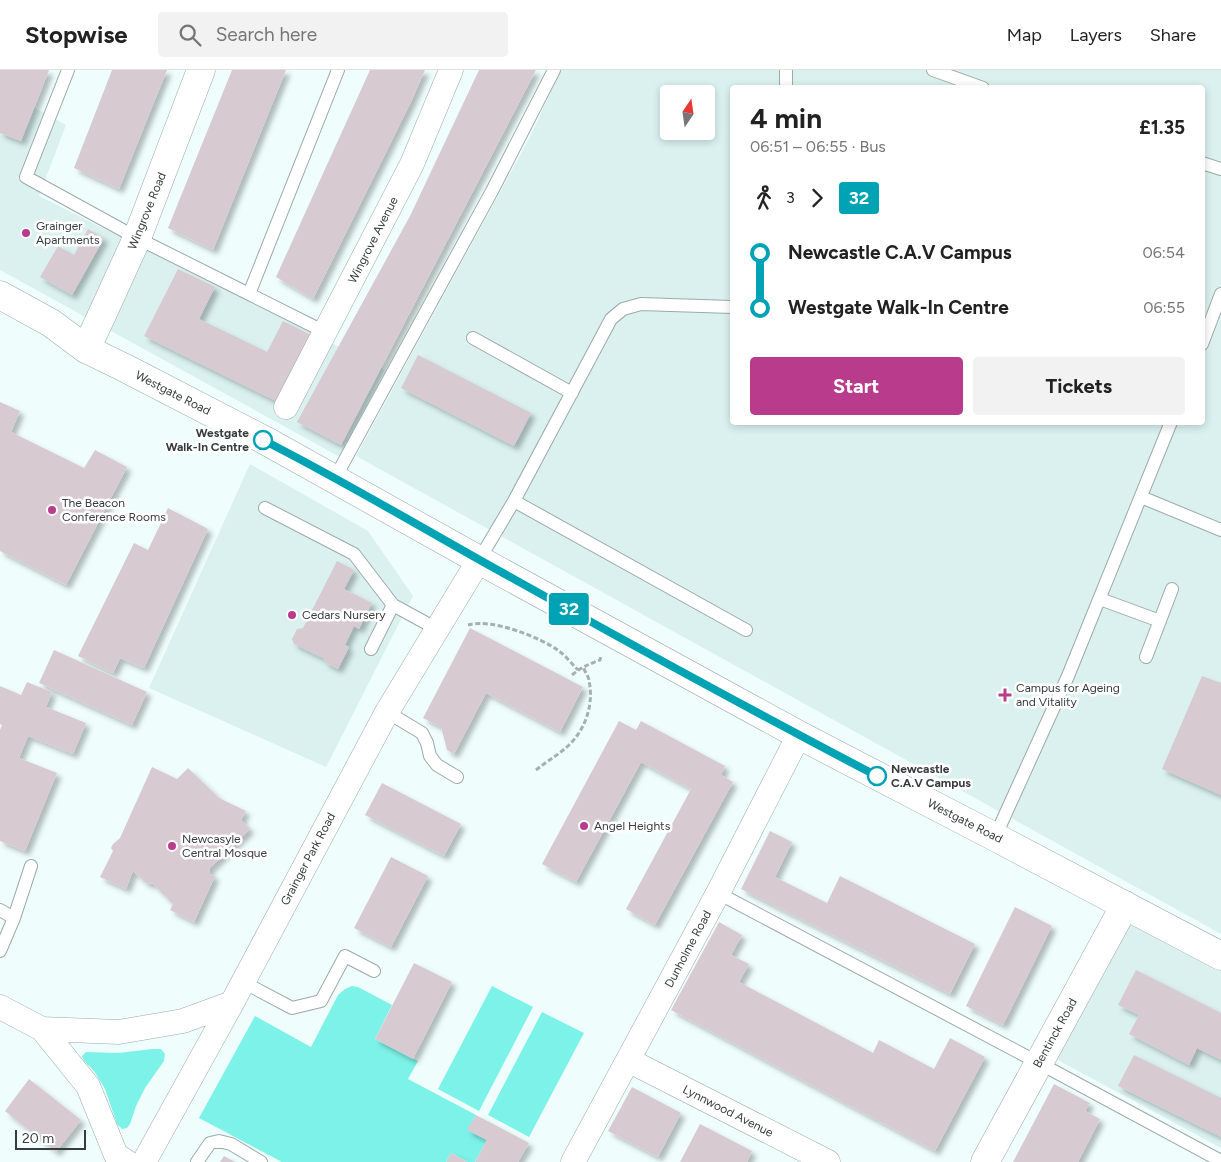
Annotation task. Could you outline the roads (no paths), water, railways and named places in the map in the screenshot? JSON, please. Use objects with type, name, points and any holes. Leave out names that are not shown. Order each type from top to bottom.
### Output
[{"type":"main road","name":"Wingrove Road","points":[[86,349],[137,238],[201,70]]},
{"type":"main road","name":"Westgate Road","points":[[0,295],[51,323],[86,349],[167,389],[335,478],[479,560],[799,735],[1221,956]]},
{"type":"main road","name":"Bentinck Road","points":[[985,1162],[1125,905]]},
{"type":"street","name":"Wingrove Avenue","points":[[286,407],[412,164],[451,70]]},
{"type":"street","name":"Grainger Park Road","points":[[144,1162],[232,1003],[387,712],[479,560]]},
{"type":"street","name":"Dunholme Road","points":[[573,1162],[718,893],[799,735]]},
{"type":"street","points":[[42,1029],[119,1032],[183,1021],[232,1003]]},
{"type":"street","points":[[0,1007],[42,1029],[88,1086],[116,1155],[127,1162]]},
{"type":"street","name":"Lynnwood Avenue","points":[[628,1060],[828,1162]]},
{"type":"lane","points":[[68,70],[26,177],[137,238],[325,332]]},
{"type":"lane","points":[[249,294],[338,70]]},
{"type":"lane","points":[[335,478],[492,191],[554,70]]},
{"type":"lane","points":[[786,70],[786,85]]},
{"type":"lane","points":[[933,70],[975,85]]},
{"type":"lane","points":[[1205,164],[1221,169]]},
{"type":"lane","points":[[1205,336],[1221,294]]},
{"type":"lane","points":[[479,560],[514,501],[611,319],[623,309],[641,304],[730,307]]},
{"type":"lane","points":[[473,338],[572,393]]},
{"type":"lane","points":[[995,837],[1068,676],[1170,425]]},
{"type":"lane","points":[[1141,497],[1221,530]]},
{"type":"lane","points":[[514,501],[746,630]]},
{"type":"lane","points":[[264,508],[354,554],[393,605],[438,629]]},
{"type":"lane","points":[[1146,657],[1172,590]]},
{"type":"lane","points":[[1100,599],[1160,621]]},
{"type":"lane","points":[[371,649],[393,605]]},
{"type":"lane","points":[[387,712],[422,733],[430,756],[437,765],[456,777]]},
{"type":"lane","points":[[0,951],[14,918],[31,866]]},
{"type":"lane","points":[[718,893],[1221,1161]]},
{"type":"lane","points":[[0,910],[14,918]]},
{"type":"lane","points":[[243,982],[292,1008],[321,1002],[345,956],[374,971]]},
{"type":"lane","points":[[197,1162],[210,1143],[218,1141],[231,1144],[261,1162]]},
{"type":"place","name":"Grainger Apartments","points":[[26,233]]},
{"type":"place","name":"Westgate Walk-In Centre","points":[[263,440]]},
{"type":"place","name":"The Beacon Conference Rooms","points":[[52,510]]},
{"type":"place","name":"Cedars Nursery","points":[[292,615]]},
{"type":"place","name":"Campus for Ageing and Vitality","points":[[1005,695]]},
{"type":"place","name":"Newcastle C.A.V Campus","points":[[877,776]]},
{"type":"place","name":"Angel Heights","points":[[584,826]]},
{"type":"place","name":"Newcasyle Central Mosque","points":[[172,846]]}]
